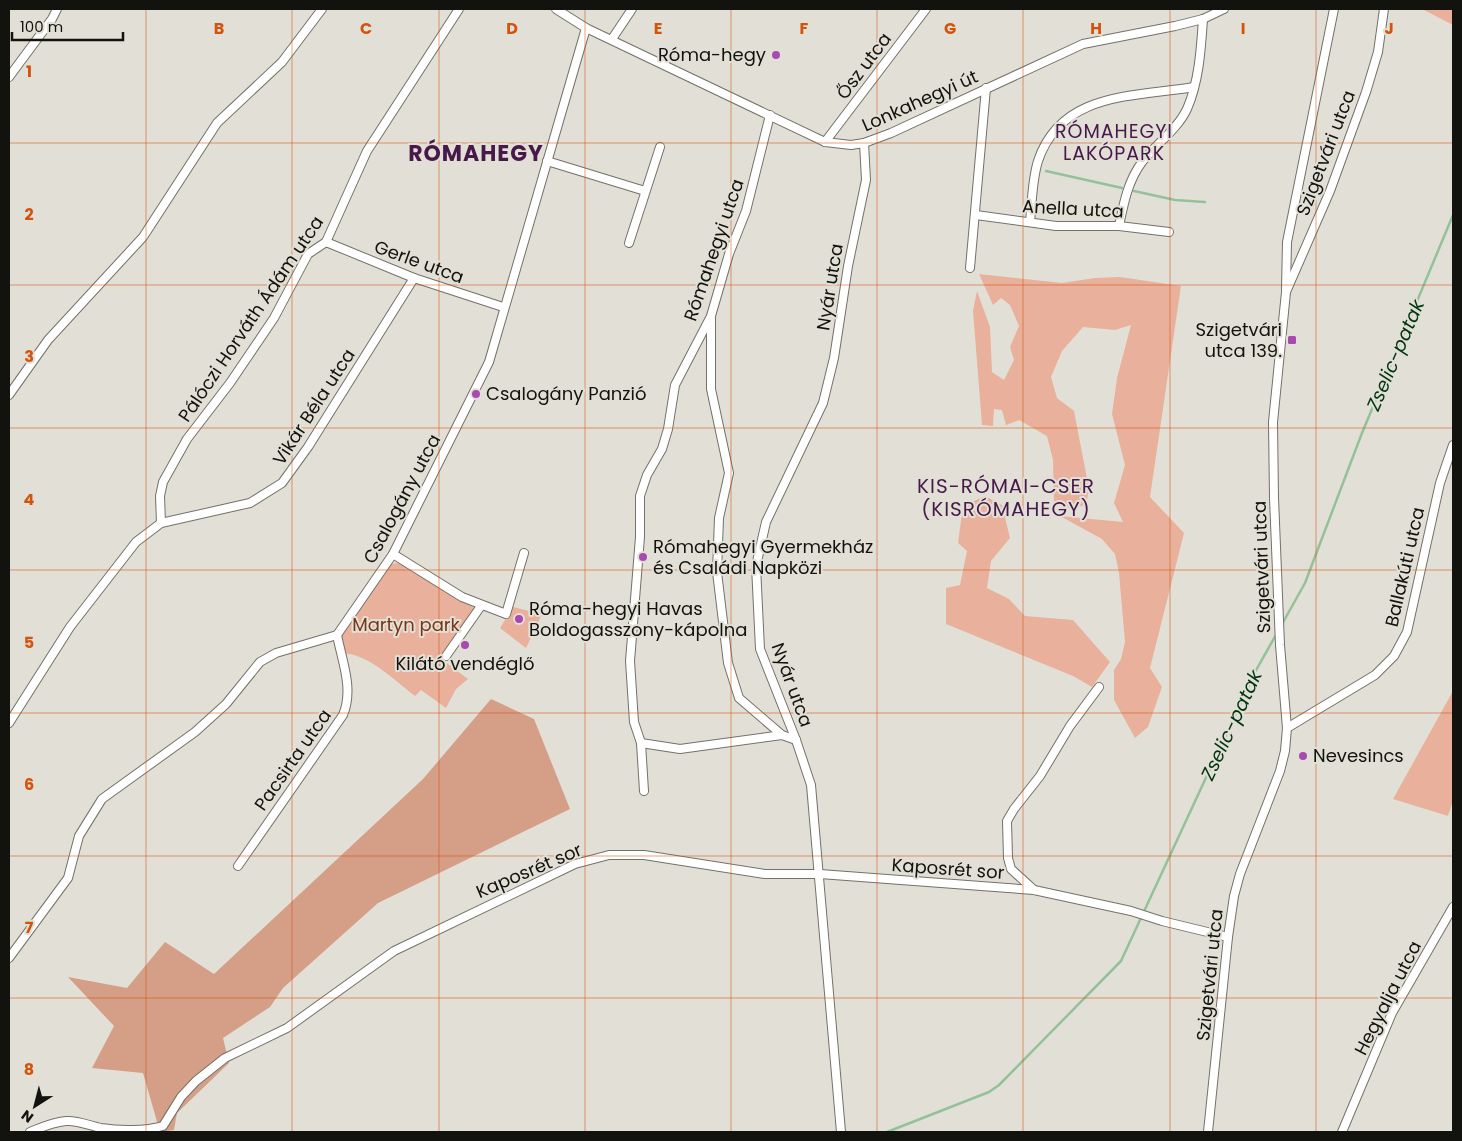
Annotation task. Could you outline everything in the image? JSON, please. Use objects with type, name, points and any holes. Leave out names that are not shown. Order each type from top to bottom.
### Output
[{"type":"street","points":[[9,77],[52,19],[57,9]]},
{"type":"street","points":[[9,395],[48,340],[143,237],[217,122],[282,62],[322,9]]},
{"type":"street","name":"Pálóczi Horváth Ádám utca","points":[[161,523],[160,496],[163,482],[187,439],[230,383],[274,318],[308,254],[326,242],[367,151],[459,9]]},
{"type":"street","name":"Lonkahegyi út","points":[[556,9],[586,28],[825,142],[851,145],[864,143],[891,133],[1083,44],[1203,19],[1224,9]]},
{"type":"street","points":[[612,39],[632,9]]},
{"type":"street","name":"Ősz utca","points":[[825,142],[926,9]]},
{"type":"street","points":[[1286,292],[1287,242],[1334,9]]},
{"type":"street","name":"Szigetvári utca","points":[[1208,1132],[1228,937],[1240,874],[1286,751],[1287,728],[1280,645],[1274,498],[1273,422],[1286,292],[1330,191],[1366,92],[1378,52],[1384,9]]},
{"type":"street","points":[[1119,226],[1125,194],[1132,178],[1143,162],[1178,124],[1187,110],[1199,65],[1203,19]]},
{"type":"street","name":"Csalogány utca","points":[[337,635],[392,554],[489,362],[586,28]]},
{"type":"street","points":[[1030,222],[1037,163],[1045,143],[1066,118],[1100,102],[1194,87]]},
{"type":"street","points":[[970,268],[986,88]]},
{"type":"street","name":"Rómahegyi utca","points":[[644,791],[641,743],[634,722],[630,661],[640,537],[640,496],[647,475],[662,449],[668,429],[675,384],[711,316],[729,254],[746,211],[770,115]]},
{"type":"street","name":"Nyár utca","points":[[842,1132],[811,785],[796,740],[760,650],[756,566],[766,522],[823,403],[834,358],[848,266],[866,180],[864,143]]},
{"type":"street","points":[[629,242],[660,147]]},
{"type":"street","points":[[547,161],[645,191]]},
{"type":"street","name":"Anella utca","points":[[976,215],[1030,222],[1088,227],[1119,226],[1169,232]]},
{"type":"street","name":"Gerle utca","points":[[326,242],[414,278],[504,307]]},
{"type":"street","name":"Vikár Béla utca","points":[[9,722],[70,627],[136,542],[161,523],[250,503],[282,483],[308,447],[414,278]]},
{"type":"street","points":[[711,316],[711,389],[728,473],[719,518],[717,572],[728,663],[739,698],[782,735],[796,740]]},
{"type":"street","name":"Ballakúti utca","points":[[1287,728],[1375,675],[1394,656],[1407,632],[1440,483],[1453,445]]},
{"type":"street","points":[[392,554],[450,591],[481,606],[506,614],[524,553]]},
{"type":"street","points":[[446,656],[481,606]]},
{"type":"street","points":[[9,958],[68,878],[79,836],[102,799],[195,732],[226,704],[260,662],[276,653],[337,635]]},
{"type":"street","name":"Pacsirta utca","points":[[238,866],[343,715],[349,701],[337,635]]},
{"type":"street","points":[[1034,890],[1011,869],[1006,832],[1007,821],[1098,687]]},
{"type":"street","points":[[641,743],[680,749],[782,735]]},
{"type":"street","name":"Kaposrét sor","points":[[30,1132],[50,1123],[69,1120],[101,1128],[154,1129],[163,1126],[181,1097],[196,1081],[225,1058],[287,1028],[394,951],[576,864],[609,856],[644,855],[765,874],[820,874],[1034,890],[1136,913],[1228,937]]},
{"type":"street","name":"Hegyalja utca","points":[[1342,1132],[1392,1013],[1453,907]]},
{"type":"green space","points":[[1422,9],[1453,9],[1453,25]]},
{"type":"green space","points":[[979,274],[1062,283],[1095,278],[1120,277],[1181,286],[1150,497],[1184,533],[1150,668],[1162,687],[1148,727],[1135,738],[1114,700],[1114,670],[1121,659],[1125,642],[1119,573],[1115,554],[1102,539],[1060,516],[1123,522],[1114,503],[1125,465],[1112,414],[1117,378],[1131,325],[1115,330],[1083,327],[1062,351],[1051,377],[1057,398],[1074,411],[1089,489],[1086,505],[1068,508],[1054,504],[1053,460],[1047,436],[1019,420],[1006,425],[1002,410],[994,409],[993,426],[982,425],[973,311],[977,291],[990,327],[992,372],[1004,380],[1014,360],[1010,347],[1019,326],[1010,305],[1001,298],[993,305]]},
{"type":"green space","points":[[985,496],[1002,505],[1010,538],[991,561],[987,588],[1009,599],[1025,616],[1073,620],[1110,662],[1092,687],[1073,676],[946,624],[946,588],[960,585],[967,551],[958,543],[963,506]]},
{"type":"green space","name":"Martyn park","points":[[399,563],[476,609],[440,658],[468,679],[456,689],[446,708],[421,690],[415,696],[390,676],[362,658],[342,653],[341,635],[391,564]]},
{"type":"green space","points":[[513,607],[542,614],[526,648],[500,628]]},
{"type":"green space","points":[[1453,691],[1453,801],[1448,816],[1393,799]]},
{"type":"shaded area","points":[[491,699],[534,719],[570,809],[378,903],[283,988],[270,1007],[223,1038],[229,1063],[177,1113],[174,1130],[160,1132],[143,1073],[92,1068],[114,1026],[68,977],[127,988],[165,942],[214,974],[423,779]]},
{"type":"waterway","points":[[1046,171],[1122,188]]},
{"type":"waterway","points":[[1134,191],[1175,200],[1205,202]]},
{"type":"waterway","name":"Zselic-patak","points":[[1281,626],[1305,583],[1362,433],[1453,215]]},
{"type":"waterway","name":"Zselic-patak","points":[[887,1132],[989,1092],[999,1085],[1121,961],[1255,672],[1277,633]]},
{"type":"place","name":"Róma-hegy","points":[[776,55]]},
{"type":"place","name":"Szigetvári utca 139.","points":[[1292,340]]},
{"type":"place","name":"Csalogány Panzió","points":[[476,394]]},
{"type":"place","name":"Rómahegyi Gyermekház és Családi Napközi","points":[[643,557]]},
{"type":"place","name":"Róma-hegyi Havas Boldogasszony-kápolna","points":[[519,619]]},
{"type":"place","name":"Kilátó vendéglő","points":[[465,645]]},
{"type":"place","name":"Nevesincs","points":[[1303,756]]},
{"type":"district","name":"RÓMAHEGYI LAKÓPARK","points":[[1114,142]]},
{"type":"district","name":"RÓMAHEGY","points":[[476,153]]},
{"type":"district","name":"KIS-RÓMAI-CSER (KISRÓMAHEGY)","points":[[1006,498]]}]
